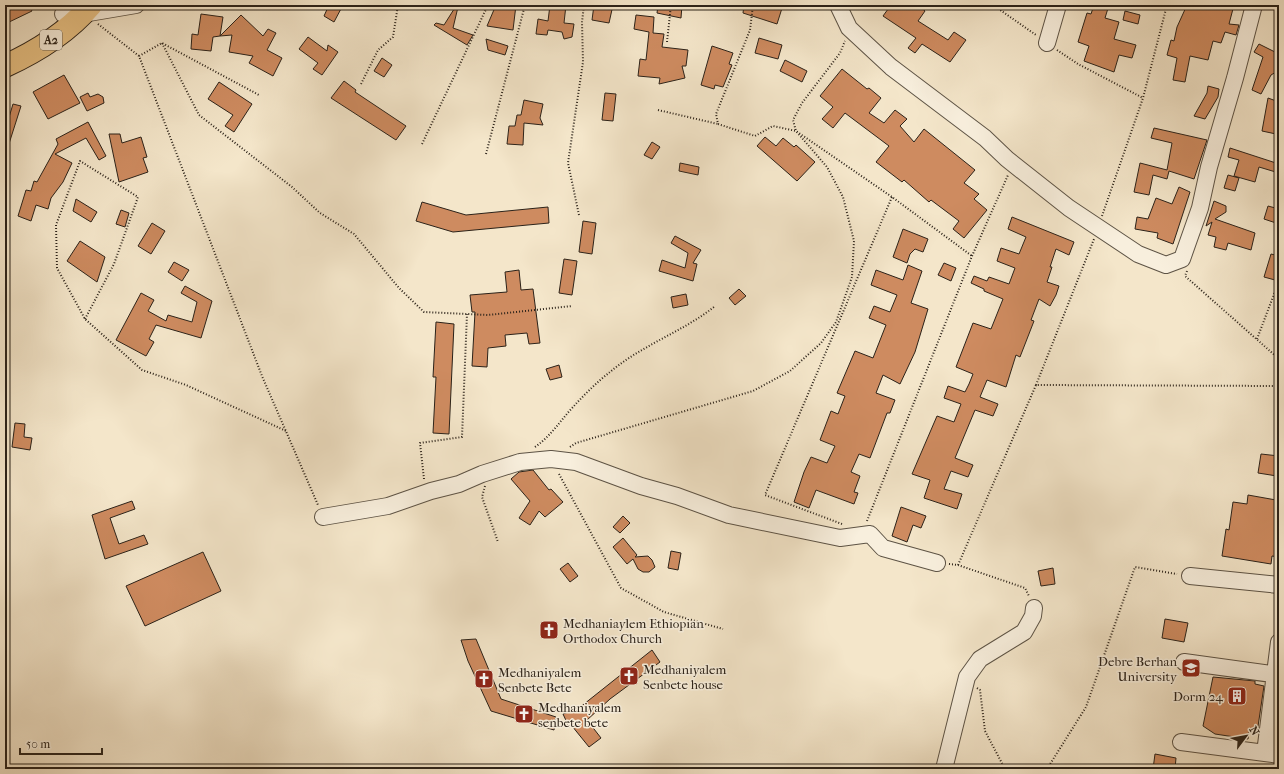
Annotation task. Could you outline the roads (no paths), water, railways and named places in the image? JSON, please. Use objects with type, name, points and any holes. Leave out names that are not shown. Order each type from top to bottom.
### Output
[{"type":"highway","name":"A2","points":[[5,51],[32,38],[77,9]]},
{"type":"highway","name":"A2","points":[[5,66],[45,45],[64,32],[77,9]]},
{"type":"street","points":[[77,9],[136,5]]},
{"type":"street","points":[[838,5],[849,28],[891,67],[985,138],[1014,164],[1069,208],[1138,254],[1166,266],[1182,260],[1200,208],[1209,167],[1235,78],[1254,5]]},
{"type":"street","points":[[1047,43],[1058,5]]},
{"type":"street","points":[[323,517],[388,506],[425,493],[459,484],[520,462],[551,460],[576,462],[730,515],[840,538],[870,534],[883,548],[937,563]]},
{"type":"street","points":[[1190,576],[1279,585]]},
{"type":"street","points":[[944,769],[967,677],[980,659],[1024,632],[1033,616],[1034,608]]},
{"type":"street","points":[[1181,742],[1272,754],[1279,642]]},
{"type":"street","points":[[1184,662],[1277,674]]},
{"type":"place","name":"Medhaniaylem Ethiopian Orthodox Church","points":[[549,630]]},
{"type":"place","name":"Debre Berhan University","points":[[1191,668]]},
{"type":"place","name":"Medhaniyalem Senbete house","points":[[629,676]]},
{"type":"place","name":"Medhaniyalem Senbete Bete","points":[[484,679]]},
{"type":"place","name":"Dorm 24","points":[[1237,696]]},
{"type":"place","name":"Medhaniyalem senbete bete","points":[[524,714]]}]
